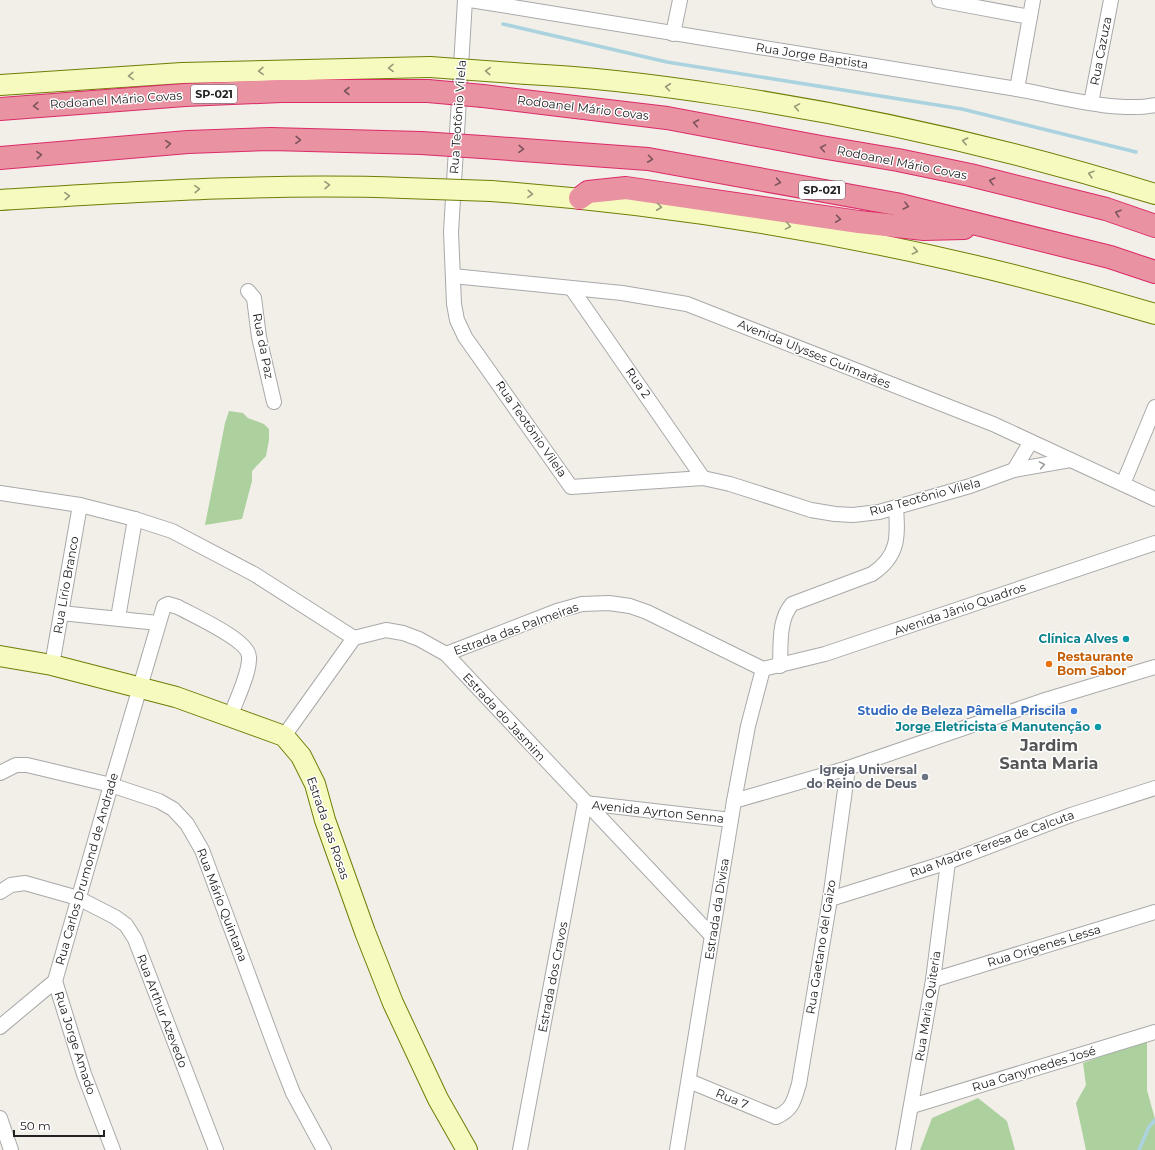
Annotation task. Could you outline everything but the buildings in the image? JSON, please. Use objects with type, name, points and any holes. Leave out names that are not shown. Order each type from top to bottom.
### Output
[{"type":"highway","name":"Rodoanel Mário Covas","points":[[0,109],[178,96],[281,91],[428,91],[483,96],[667,118],[898,160],[970,175],[1091,205],[1155,226]]},
{"type":"highway","name":"SP-021","points":[[0,158],[188,142],[271,139],[421,143],[648,159],[896,204],[1110,257],[1155,272]]},
{"type":"highway","points":[[580,198],[588,192],[626,188],[859,222],[924,229],[991,227]]},
{"type":"main road","points":[[0,85],[182,73],[430,67],[567,76],[637,83],[746,98],[831,113],[994,148],[1155,194]]},
{"type":"main road","points":[[0,200],[270,186],[333,185],[491,191],[580,198],[692,211],[839,236],[978,266],[1155,314]]},
{"type":"main road","name":"Estrada das Rosas","points":[[0,656],[52,664],[176,697],[284,736],[301,756],[315,784],[328,828],[392,1003],[438,1099],[467,1150]]},
{"type":"street","name":"Rua Teotônio Vilela","points":[[465,0],[450,232],[457,320],[465,337],[571,486],[704,478],[730,484],[811,510],[853,515],[879,512],[970,486],[1014,470],[1070,460]]},
{"type":"street","name":"Rua Jorge Baptista","points":[[470,0],[1017,89],[1091,103],[1129,107],[1155,105]]},
{"type":"street","points":[[673,34],[680,0]]},
{"type":"street","points":[[939,0],[1030,17]]},
{"type":"street","points":[[1017,89],[1033,0]]},
{"type":"street","name":"Rua Cazuza","points":[[1091,103],[1111,0]]},
{"type":"street","name":"Avenida Ulysses Guimarães","points":[[453,276],[622,293],[687,304],[993,424],[1030,443],[1155,499]]},
{"type":"street","name":"Rua 2","points":[[572,289],[704,478]]},
{"type":"street","name":"Rua da Paz","points":[[248,291],[254,298],[259,337],[274,402]]},
{"type":"street","points":[[1122,484],[1145,426],[1155,407]]},
{"type":"street","points":[[1014,470],[1030,443]]},
{"type":"street","points":[[0,493],[80,505],[136,519],[172,531],[254,574],[354,638],[284,736]]},
{"type":"street","name":"Rua Lírio Branco","points":[[52,664],[80,505]]},
{"type":"street","points":[[780,666],[786,611],[792,604],[872,574],[883,566],[893,554],[897,539],[896,507]]},
{"type":"street","points":[[118,618],[136,519]]},
{"type":"street","name":"Avenida Jânio Quadros","points":[[763,669],[825,654],[1155,543]]},
{"type":"street","name":"Estrada das Palmeiras","points":[[446,654],[582,604],[609,603],[630,606],[647,612],[763,669]]},
{"type":"street","name":"Rua Carlos Drumond de Andrade","points":[[0,1027],[56,981],[110,784],[164,606],[172,605],[236,639],[245,647],[250,655],[249,666],[231,716]]},
{"type":"street","points":[[61,613],[158,623]]},
{"type":"street","name":"Estrada do Jasmim","points":[[354,638],[386,630],[403,633],[419,639],[446,654],[712,936]]},
{"type":"street","name":"Avenida Ayrton Senna","points":[[734,801],[848,768],[1042,701],[1155,667]]},
{"type":"street","name":"Estrada da Divisa","points":[[677,1150],[734,801],[748,726],[763,669]]},
{"type":"street","name":"Rua Mário Quintana","points":[[0,773],[16,765],[27,765],[110,784],[159,801],[173,809],[187,824],[202,850],[293,1092],[324,1150]]},
{"type":"street","name":"Rua Gaetano del Gaizo","points":[[776,1118],[786,1113],[794,1102],[799,1084],[830,899],[848,768]]},
{"type":"street","name":"Rua Madre Teresa de Calcuta","points":[[830,899],[948,862],[1071,815],[1155,788]]},
{"type":"street","name":"Avenida Ayrton Senna","points":[[585,803],[731,820]]},
{"type":"street","name":"Estrada dos Cravos","points":[[520,1150],[585,803]]},
{"type":"street","name":"Rua Maria Quiteria","points":[[903,1150],[912,1106],[933,980],[948,862]]},
{"type":"street","name":"Rua Arthur Azevedo","points":[[0,892],[11,885],[26,883],[78,898],[115,917],[126,925],[135,939],[216,1150]]},
{"type":"street","name":"Rua Origenes Lessa","points":[[933,980],[1153,916]]},
{"type":"street","name":"Rua Jorge Amado","points":[[56,981],[84,1074],[113,1150]]},
{"type":"street","name":"Rua Ganymedes José","points":[[912,1106],[1155,1032]]},
{"type":"street","name":"Rua 7","points":[[689,1081],[776,1118]]},
{"type":"street","points":[[0,1118],[11,1150]]},
{"type":"green space","points":[[229,411],[243,413],[248,418],[264,424],[269,429],[269,440],[266,456],[252,471],[252,481],[242,519],[205,525],[225,423]]},
{"type":"green space","points":[[1147,1040],[1147,1090],[1155,1119],[1155,1150],[1086,1150],[1076,1103],[1086,1085],[1083,1063]]},
{"type":"green space","points":[[978,1098],[1007,1121],[1015,1150],[920,1150],[932,1118]]},
{"type":"waterway","points":[[503,24],[667,62],[962,109],[1136,152]]},
{"type":"waterway","points":[[1139,1150],[1149,1127],[1155,1120]]},
{"type":"place","name":"Clínica Alves","points":[[1126,639]]},
{"type":"place","name":"Restaurante Bom Sabor","points":[[1049,664]]},
{"type":"place","name":"Studio de Beleza Pâmella Priscila","points":[[1074,711]]},
{"type":"place","name":"Jorge Eletricista e Manutenção","points":[[1098,727]]},
{"type":"place","name":"Igreja Universal do Reino de Deus","points":[[925,777]]},
{"type":"district","name":"Jardim Santa Maria","points":[[1049,754]]}]
